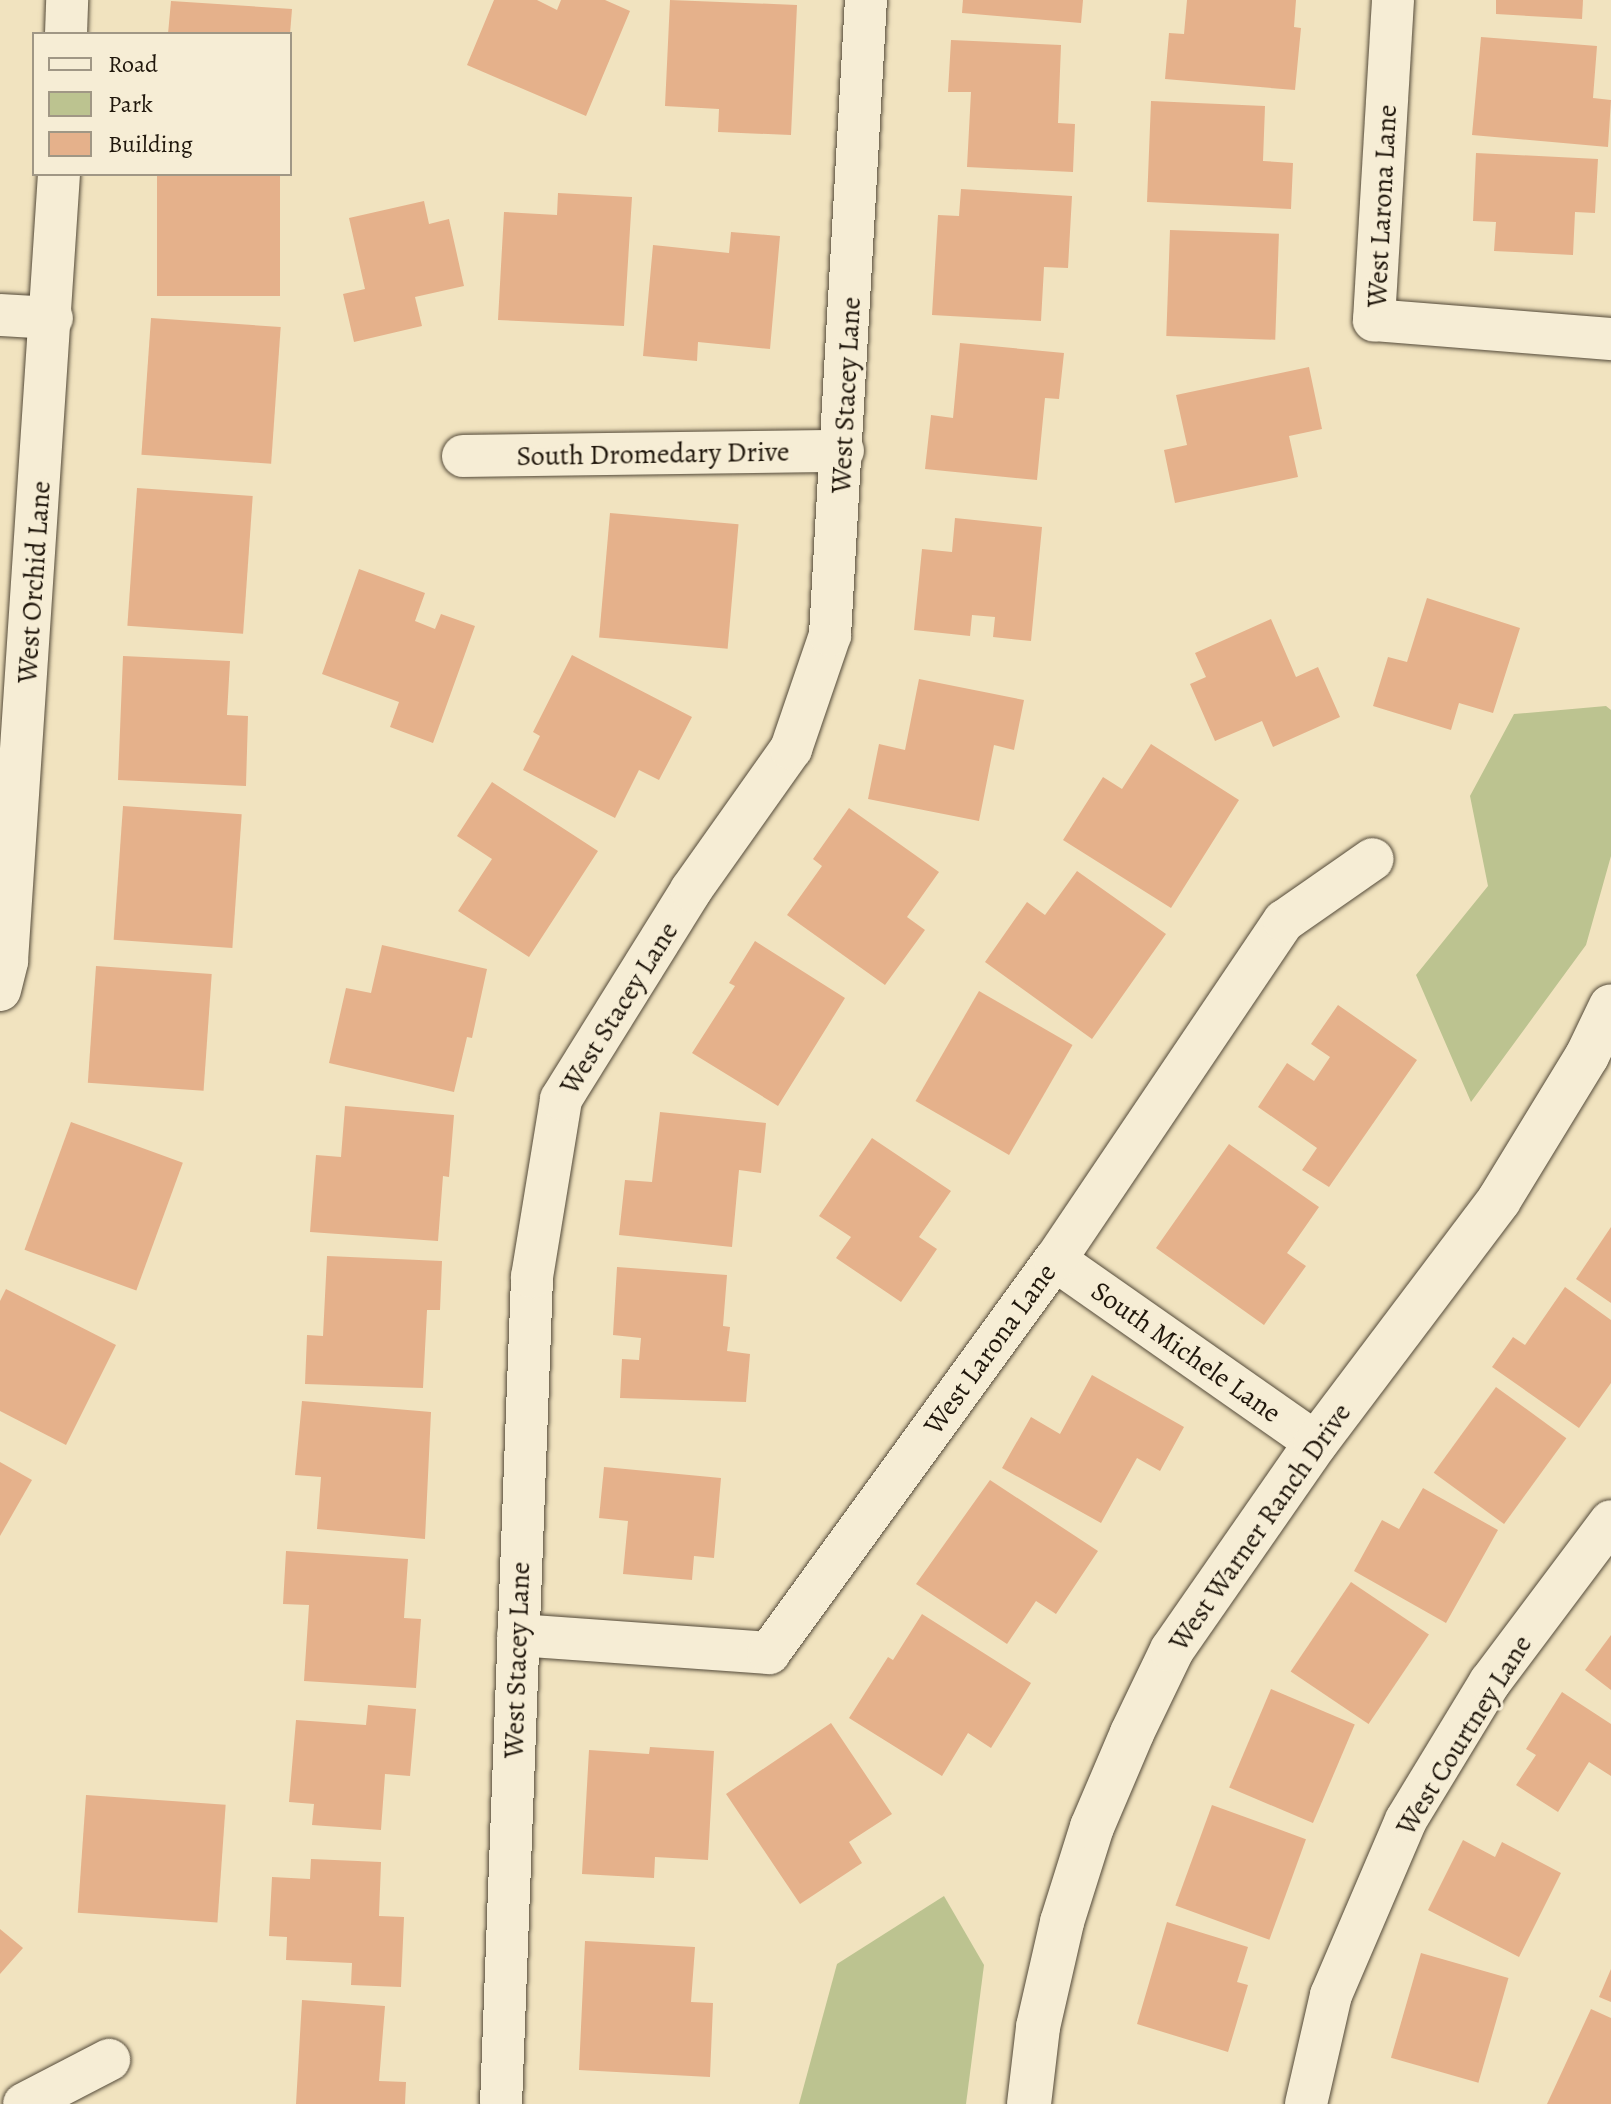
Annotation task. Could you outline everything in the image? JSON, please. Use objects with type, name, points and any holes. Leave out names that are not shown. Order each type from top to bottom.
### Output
[{"type":"street","points":[[66,32],[67,0]]},
{"type":"street","name":"West Stacey Lane","points":[[501,2104],[532,1277],[561,1099],[691,890],[791,749],[830,635],[843,451],[866,0]]},
{"type":"street","name":"West Larona Lane","points":[[1393,0],[1374,320],[1611,339]]},
{"type":"street","name":"West Orchid Lane","points":[[0,990],[7,961],[52,318],[59,176]]},
{"type":"street","points":[[0,315],[52,318]]},
{"type":"street","name":"South Dromedary Drive","points":[[463,456],[843,451]]},
{"type":"street","name":"West Larona Lane","points":[[518,1635],[769,1653],[1055,1260],[1284,921],[1373,859]]},
{"type":"street","name":"West Warner Ranch Drive","points":[[1029,2104],[1038,2027],[1062,1922],[1092,1827],[1172,1650],[1316,1443],[1499,1200],[1587,1056],[1611,1006]]},
{"type":"street","name":"South Michele Lane","points":[[1055,1260],[1316,1443]]},
{"type":"street","name":"West Courtney Lane","points":[[1306,2104],[1331,1995],[1406,1820],[1490,1682],[1611,1521]]},
{"type":"street","points":[[24,2104],[109,2060]]},
{"type":"green space","points":[[1606,706],[1611,710],[1611,856],[1586,945],[1471,1102],[1416,975],[1488,886],[1470,796],[1514,714]]},
{"type":"green space","points":[[944,1896],[984,1965],[966,2104],[799,2104],[837,1964]]},
{"type":"building","points":[[494,0],[537,0],[557,10],[561,0],[605,0],[630,11],[586,116],[467,65]]},
{"type":"building","points":[[670,0],[797,5],[791,135],[718,132],[719,109],[665,106]]},
{"type":"building","points":[[963,0],[1083,0],[1081,23],[962,13]]},
{"type":"building","points":[[1187,0],[1296,0],[1294,27],[1301,28],[1295,90],[1165,79],[1169,33],[1184,34]]},
{"type":"building","points":[[1496,0],[1583,0],[1582,19],[1496,14]]},
{"type":"building","points":[[171,1],[292,9],[290,32],[168,32]]},
{"type":"building","points":[[1481,37],[1597,46],[1593,98],[1611,100],[1608,147],[1472,135]]},
{"type":"building","points":[[951,40],[1061,45],[1058,123],[1075,124],[1073,172],[967,167],[971,92],[948,92]]},
{"type":"building","points":[[1151,101],[1265,106],[1263,161],[1293,163],[1291,209],[1147,202]]},
{"type":"building","points":[[1476,153],[1598,159],[1595,213],[1575,212],[1573,255],[1494,251],[1496,222],[1473,221]]},
{"type":"building","points":[[157,176],[280,176],[280,296],[157,296]]},
{"type":"building","points":[[961,189],[1072,196],[1068,268],[1044,267],[1041,321],[932,315],[938,215],[959,216]]},
{"type":"building","points":[[558,193],[632,197],[624,326],[498,320],[504,212],[557,215]]},
{"type":"building","points":[[424,201],[429,224],[449,219],[464,286],[415,297],[422,326],[354,342],[343,294],[365,289],[349,218]]},
{"type":"building","points":[[1170,230],[1279,234],[1275,340],[1166,336]]},
{"type":"building","points":[[731,232],[780,236],[770,349],[698,342],[697,361],[643,356],[653,245],[729,253]]},
{"type":"building","points":[[151,318],[281,327],[271,464],[141,455]]},
{"type":"building","points":[[960,343],[1064,353],[1059,399],[1045,398],[1037,480],[925,469],[931,415],[953,418]]},
{"type":"building","points":[[1309,367],[1322,429],[1289,436],[1298,477],[1175,503],[1164,450],[1187,445],[1176,395]]},
{"type":"building","points":[[137,488],[253,496],[243,634],[127,626]]},
{"type":"building","points":[[610,513],[739,524],[728,649],[599,638]]},
{"type":"building","points":[[955,518],[1042,527],[1031,641],[993,637],[995,617],[972,615],[970,636],[914,630],[922,549],[952,552]]},
{"type":"building","points":[[359,569],[425,593],[415,621],[435,629],[441,614],[475,626],[433,743],[390,727],[399,702],[322,674]]},
{"type":"building","points":[[1427,598],[1520,628],[1493,713],[1459,703],[1451,730],[1373,706],[1388,657],[1407,662]]},
{"type":"building","points":[[1271,619],[1296,677],[1318,667],[1340,717],[1273,747],[1262,721],[1215,741],[1190,684],[1206,677],[1195,653]]},
{"type":"building","points":[[572,655],[692,717],[659,780],[639,770],[615,818],[523,770],[540,736],[533,732]]},
{"type":"building","points":[[123,656],[230,661],[227,715],[248,716],[246,786],[118,780]]},
{"type":"building","points":[[919,679],[1024,700],[1014,750],[994,745],[979,821],[868,799],[879,744],[905,750]]},
{"type":"building","points":[[1151,744],[1239,800],[1171,908],[1063,840],[1103,777],[1122,789]]},
{"type":"building","points":[[492,782],[598,851],[529,957],[458,911],[492,859],[457,836]]},
{"type":"building","points":[[123,806],[242,814],[232,948],[114,940]]},
{"type":"building","points":[[849,808],[939,872],[907,917],[925,930],[885,985],[787,915],[822,866],[813,859]]},
{"type":"building","points":[[1077,871],[1166,934],[1092,1039],[985,962],[1027,902],[1045,915]]},
{"type":"building","points":[[755,941],[845,998],[778,1106],[692,1053],[735,986],[729,983]]},
{"type":"building","points":[[382,945],[487,969],[472,1038],[467,1037],[454,1092],[329,1063],[346,988],[371,993]]},
{"type":"building","points":[[96,966],[212,974],[204,1091],[88,1083]]},
{"type":"building","points":[[979,991],[1073,1045],[1009,1155],[916,1101]]},
{"type":"building","points":[[1338,1005],[1417,1060],[1329,1187],[1302,1170],[1317,1148],[1258,1107],[1287,1063],[1314,1081],[1330,1057],[1311,1044]]},
{"type":"building","points":[[345,1106],[454,1115],[449,1177],[443,1176],[438,1241],[310,1232],[316,1155],[341,1157]]},
{"type":"building","points":[[660,1112],[766,1123],[761,1173],[739,1170],[732,1247],[619,1235],[625,1180],[652,1182]]},
{"type":"building","points":[[71,1122],[183,1163],[136,1290],[24,1250]]},
{"type":"building","points":[[872,1138],[951,1191],[919,1237],[937,1249],[901,1302],[836,1258],[851,1237],[819,1216]]},
{"type":"building","points":[[1229,1144],[1319,1207],[1287,1253],[1306,1266],[1264,1325],[1156,1248]]},
{"type":"building","points":[[1611,1227],[1611,1303],[1576,1279]]},
{"type":"building","points":[[327,1256],[442,1261],[440,1310],[427,1310],[423,1388],[305,1384],[307,1335],[323,1336]]},
{"type":"building","points":[[617,1267],[727,1275],[723,1326],[730,1327],[727,1351],[750,1354],[746,1402],[620,1398],[622,1359],[639,1360],[641,1338],[613,1335]]},
{"type":"building","points":[[1565,1287],[1611,1320],[1611,1383],[1579,1428],[1492,1367],[1513,1337],[1525,1345]]},
{"type":"building","points":[[6,1289],[116,1345],[66,1445],[0,1411],[0,1301]]},
{"type":"building","points":[[1092,1375],[1184,1427],[1160,1471],[1137,1458],[1101,1523],[1002,1468],[1031,1417],[1060,1434]]},
{"type":"building","points":[[1496,1387],[1566,1438],[1504,1524],[1434,1473]]},
{"type":"building","points":[[302,1401],[431,1412],[425,1539],[317,1529],[321,1477],[295,1475]]},
{"type":"building","points":[[0,1462],[32,1480],[0,1536]]},
{"type":"building","points":[[604,1467],[721,1478],[714,1558],[694,1556],[692,1580],[623,1574],[628,1521],[599,1518]]},
{"type":"building","points":[[990,1480],[1098,1551],[1056,1614],[1036,1601],[1007,1644],[916,1584]]},
{"type":"building","points":[[1423,1488],[1498,1530],[1446,1623],[1354,1571],[1382,1520],[1399,1529]]},
{"type":"building","points":[[286,1551],[408,1559],[404,1618],[421,1619],[416,1688],[304,1681],[309,1605],[283,1604]]},
{"type":"building","points":[[1351,1582],[1429,1635],[1369,1724],[1291,1672]]},
{"type":"building","points":[[922,1614],[1031,1683],[991,1748],[968,1733],[942,1776],[849,1718],[888,1657],[893,1660]]},
{"type":"building","points":[[1611,1635],[1611,1690],[1585,1670]]},
{"type":"building","points":[[1271,1689],[1355,1725],[1313,1823],[1229,1787]]},
{"type":"building","points":[[1562,1692],[1611,1724],[1611,1776],[1589,1762],[1558,1812],[1516,1785],[1536,1755],[1526,1749]]},
{"type":"building","points":[[368,1705],[416,1709],[410,1776],[385,1774],[381,1830],[312,1825],[314,1804],[289,1802],[296,1720],[366,1725]]},
{"type":"building","points":[[831,1723],[892,1814],[849,1842],[862,1863],[800,1904],[726,1794]]},
{"type":"building","points":[[650,1747],[714,1751],[708,1860],[655,1857],[654,1878],[582,1874],[589,1750],[649,1754]]},
{"type":"building","points":[[86,1795],[226,1805],[217,1922],[78,1913]]},
{"type":"building","points":[[1212,1805],[1306,1839],[1269,1940],[1175,1906]]},
{"type":"building","points":[[1463,1840],[1495,1857],[1502,1842],[1561,1873],[1519,1957],[1428,1910]]},
{"type":"building","points":[[311,1859],[381,1862],[379,1916],[404,1917],[401,1987],[351,1985],[352,1963],[286,1960],[287,1937],[269,1936],[272,1877],[310,1879]]},
{"type":"building","points":[[1167,1922],[1248,1947],[1237,1982],[1248,1985],[1228,2052],[1137,2024]]},
{"type":"building","points":[[0,1929],[23,1948],[0,1974]]},
{"type":"building","points":[[585,1941],[695,1947],[691,2002],[713,2003],[710,2077],[579,2070]]},
{"type":"building","points":[[1421,1953],[1508,1978],[1478,2083],[1391,2058]]},
{"type":"building","points":[[1611,1969],[1611,2002],[1599,1997]]},
{"type":"building","points":[[302,2000],[385,2006],[379,2081],[406,2082],[405,2104],[296,2104]]},
{"type":"building","points":[[1591,2009],[1611,2018],[1611,2104],[1547,2104]]}]
